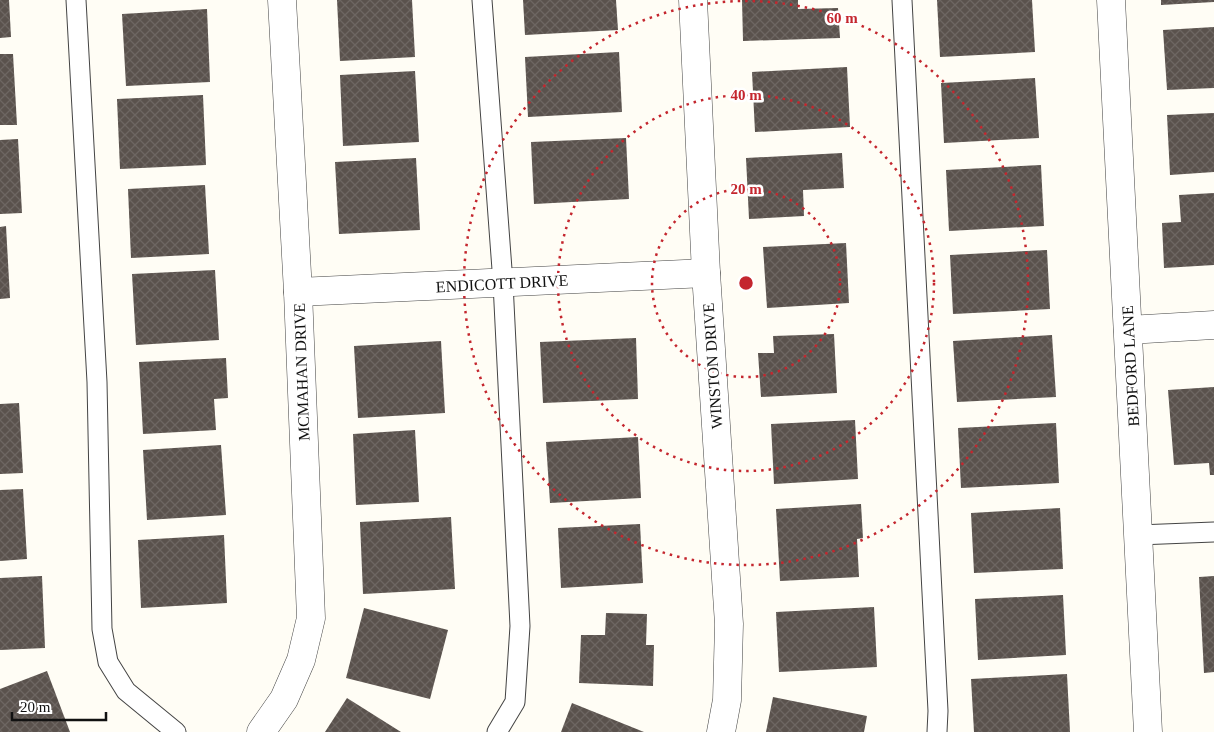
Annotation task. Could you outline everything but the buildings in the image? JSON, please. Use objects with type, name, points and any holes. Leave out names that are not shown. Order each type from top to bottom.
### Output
[{"type":"street","name":"MCMAHAN DRIVE","points":[[261,732],[284,699],[301,660],[311,618],[298,292],[282,0]]},
{"type":"street","name":"WINSTON DRIVE","points":[[693,0],[706,273],[729,624],[727,700],[721,732]]},
{"type":"street","name":"BEDFORD LANE","points":[[1111,0],[1148,732]]},
{"type":"street","name":"ENDICOTT DRIVE","points":[[298,292],[706,273]]},
{"type":"street","points":[[1128,330],[1214,325]]},
{"type":"lane","points":[[76,0],[97,382],[102,629],[108,662],[126,691],[176,732]]},
{"type":"lane","points":[[482,0],[503,283],[520,626],[515,702],[497,732]]},
{"type":"lane","points":[[902,0],[938,711],[937,732]]},
{"type":"lane","points":[[1138,535],[1214,532]]}]
